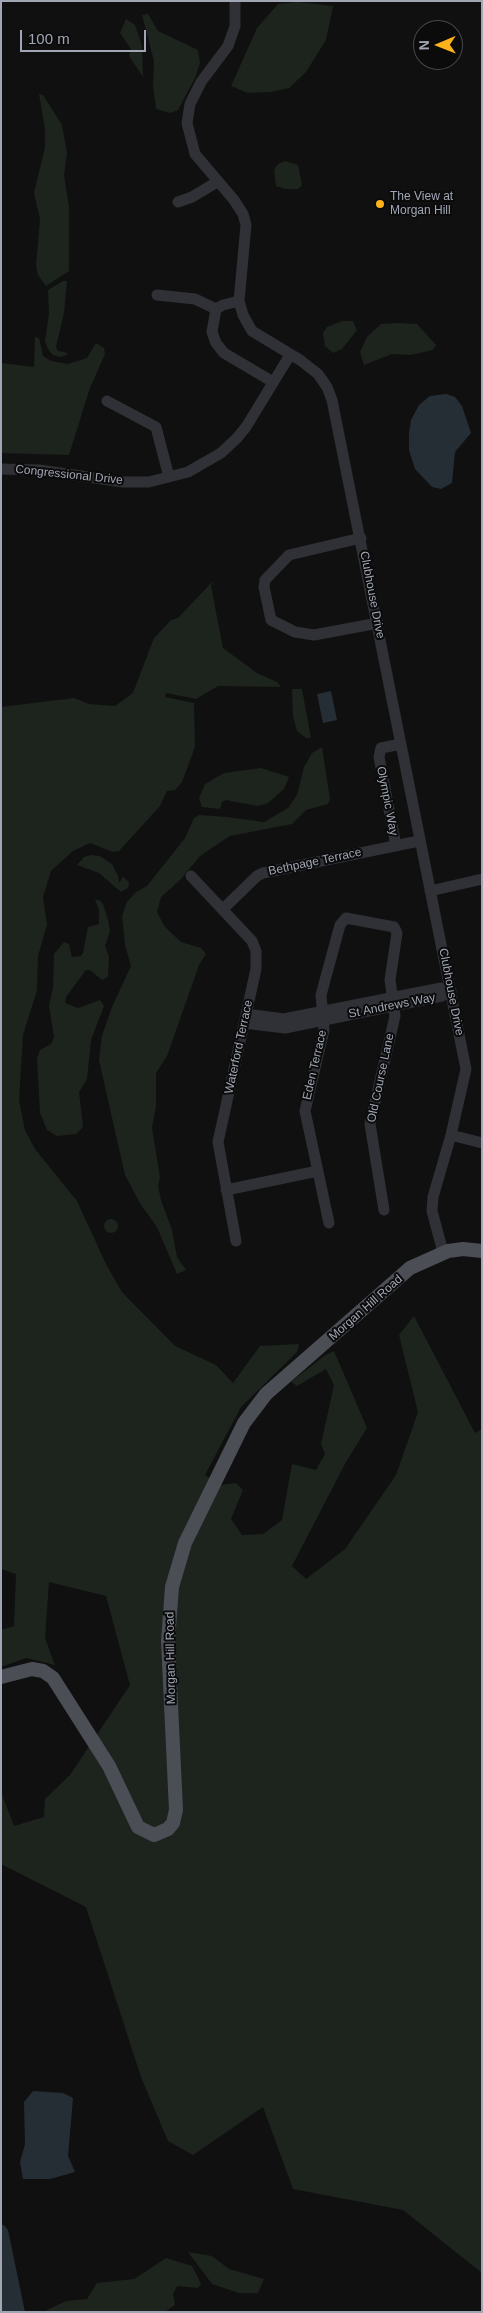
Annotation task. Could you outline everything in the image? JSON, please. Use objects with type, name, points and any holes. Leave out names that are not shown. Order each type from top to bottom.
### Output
[{"type":"main road","name":"Morgan Hill Road","points":[[1,1677],[32,1669],[43,1671],[53,1678],[109,1766],[138,1827],[154,1835],[168,1829],[174,1823],[176,1810],[169,1616],[176,1568],[189,1533],[244,1423],[262,1398],[410,1268],[443,1252],[460,1249],[482,1251]]},
{"type":"street","name":"Clubhouse Drive","points":[[235,1],[235,26],[228,46],[202,82],[190,104],[187,123],[195,154],[234,200],[243,214],[246,225],[239,302],[243,315],[252,331],[318,374],[327,387],[342,442],[419,841],[466,1069],[451,1135],[432,1204],[443,1252]]},
{"type":"street","points":[[178,202],[192,197],[217,182]]},
{"type":"street","points":[[157,295],[195,299],[216,309]]},
{"type":"street","points":[[216,309],[223,305],[239,302]]},
{"type":"street","points":[[216,309],[212,332],[216,343],[224,353],[273,382]]},
{"type":"street","name":"Congressional Drive","points":[[1,468],[123,482],[149,482],[188,472],[221,453],[246,427],[290,355]]},
{"type":"street","points":[[107,401],[156,427],[169,477]]},
{"type":"street","points":[[361,538],[289,555],[265,580],[264,587],[271,620],[295,632],[314,635],[378,624]]},
{"type":"street","name":"Olympic Way","points":[[396,846],[378,757],[381,748],[400,744]]},
{"type":"street","name":"Bethpage Terrace","points":[[223,909],[257,876],[263,873],[419,841]]},
{"type":"street","name":"Waterford Terrace","points":[[192,876],[252,942],[256,951],[256,969],[218,1142],[236,1241]]},
{"type":"street","points":[[430,891],[482,879]]},
{"type":"street","name":"Eden Terrace","points":[[329,1223],[305,1110],[324,1030],[321,995],[340,925],[346,918],[354,918]]},
{"type":"street","name":"Old Course Lane","points":[[354,918],[394,927],[397,933],[390,980],[395,1016],[370,1124],[384,1210]]},
{"type":"street","name":"St Andrews Way","points":[[245,1018],[284,1019],[323,1015],[393,1001],[441,988],[451,991]]},
{"type":"street","points":[[451,1135],[482,1143]]},
{"type":"street","points":[[226,1190],[318,1171]]},
{"type":"shaded area","points":[[298,2],[333,6],[326,40],[306,72],[289,88],[271,92],[248,93],[231,86],[257,28],[278,4]]},
{"type":"shaded area","points":[[148,14],[158,31],[198,50],[200,63],[195,78],[178,110],[170,113],[156,109],[153,86],[154,61],[142,15]]},
{"type":"shaded area","points":[[126,19],[135,25],[142,45],[143,77],[129,56],[131,49],[120,33]]},
{"type":"shaded area","points":[[39,94],[43,95],[62,125],[67,153],[64,175],[69,207],[69,271],[46,286],[38,275],[36,266],[40,219],[34,193],[45,147],[45,129]]},
{"type":"shaded area","points":[[285,161],[298,165],[302,185],[298,189],[285,189],[276,186],[274,170],[278,164]]},
{"type":"shaded area","points":[[63,281],[67,281],[64,313],[56,347],[58,351],[67,353],[67,355],[60,357],[53,355],[45,341],[49,314],[48,290]]},
{"type":"shaded area","points":[[342,321],[353,321],[357,330],[342,349],[333,353],[325,346],[323,333],[327,327]]},
{"type":"shaded area","points":[[381,324],[417,324],[436,345],[433,350],[411,355],[392,354],[364,365],[360,352],[367,337]]},
{"type":"shaded area","points":[[35,337],[39,338],[43,356],[51,361],[68,364],[87,358],[96,343],[104,348],[105,354],[90,388],[69,455],[1,453],[1,363],[34,367]]},
{"type":"shaded area","points":[[446,394],[455,397],[462,406],[471,433],[455,452],[452,483],[441,489],[432,487],[415,469],[409,450],[409,433],[411,420],[419,405],[430,396]]},
{"type":"shaded area","points":[[213,581],[211,586],[223,648],[257,673],[277,682],[281,687],[218,686],[196,699],[166,693],[165,697],[194,703],[195,747],[182,782],[175,790],[167,791],[160,806],[119,851],[113,852],[90,843],[73,851],[51,871],[43,897],[47,925],[38,956],[37,990],[23,1035],[19,1100],[25,1130],[35,1149],[77,1201],[106,1264],[122,1292],[175,1346],[216,1365],[233,1383],[260,1346],[299,1344],[297,1352],[241,1407],[205,1475],[221,1485],[236,1483],[243,1490],[231,1519],[242,1535],[263,1534],[282,1520],[292,1464],[316,1470],[325,1454],[321,1444],[334,1385],[326,1369],[297,1386],[291,1382],[324,1356],[334,1351],[367,1428],[346,1462],[292,1566],[306,1579],[345,1549],[396,1475],[418,1412],[399,1335],[414,1316],[475,1433],[482,1429],[482,2273],[403,2210],[293,2189],[263,2107],[193,2155],[168,2141],[141,2077],[86,1907],[1,1864],[1,1792],[14,1826],[44,1817],[45,1799],[70,1775],[130,1685],[106,1596],[49,1582],[45,1638],[55,1665],[26,1658],[1,1667],[1,1630],[14,1626],[16,1574],[1,1569],[1,707],[74,698],[89,704],[115,706],[133,693],[154,638],[171,620],[178,618]]},
{"type":"shaded area","points":[[292,689],[302,689],[311,738],[306,738],[297,731],[293,716]]},
{"type":"shaded area","points":[[331,691],[337,720],[323,723],[317,694]]},
{"type":"shaded area","points":[[322,747],[330,799],[328,804],[306,810],[292,824],[230,836],[200,856],[181,879],[161,897],[157,912],[165,927],[181,942],[201,948],[206,954],[199,965],[167,1056],[156,1073],[156,1106],[152,1128],[160,1177],[158,1186],[172,1230],[177,1257],[186,1270],[177,1274],[157,1227],[141,1205],[125,1175],[99,1060],[102,1036],[112,1007],[131,966],[125,945],[122,916],[127,902],[136,892],[147,886],[185,838],[194,818],[199,815],[264,822],[288,808],[297,795],[304,767],[312,753]]},
{"type":"shaded area","points":[[261,768],[289,777],[284,789],[268,803],[258,806],[226,800],[222,802],[220,809],[202,807],[199,798],[205,784],[224,773]]},
{"type":"shaded area","points":[[91,855],[100,856],[112,864],[119,883],[123,877],[129,882],[128,888],[121,892],[99,873],[77,865],[84,857]]},
{"type":"shaded area","points":[[95,900],[99,900],[103,904],[110,931],[105,946],[109,957],[108,977],[102,980],[90,970],[86,970],[66,997],[65,1003],[78,1008],[100,1000],[104,1006],[91,1040],[87,1079],[79,1092],[83,1127],[76,1134],[57,1136],[47,1130],[40,1113],[37,1059],[40,1050],[51,1044],[54,1037],[49,1006],[53,988],[54,954],[64,942],[69,944],[72,957],[81,956],[88,927],[99,924],[99,910]]},
{"type":"shaded area","points":[[108,1219],[114,1219],[118,1226],[114,1233],[108,1233],[104,1229],[104,1223]]},
{"type":"shaded area","points":[[33,2091],[63,2093],[73,2098],[68,2156],[75,2172],[50,2179],[23,2179],[20,2162],[25,2144],[24,2102]]},
{"type":"shaded area","points":[[1,2225],[4,2225],[8,2230],[25,2312],[1,2312]]},
{"type":"shaded area","points":[[188,2252],[212,2256],[229,2269],[264,2279],[258,2293],[239,2293],[212,2284]]},
{"type":"shaded area","points":[[166,2258],[192,2266],[201,2284],[198,2288],[177,2286],[173,2294],[175,2305],[165,2312],[43,2312],[66,2301],[87,2299],[97,2283],[134,2279]]},
{"type":"place","name":"The View at Morgan Hill","points":[[380,204]]}]
